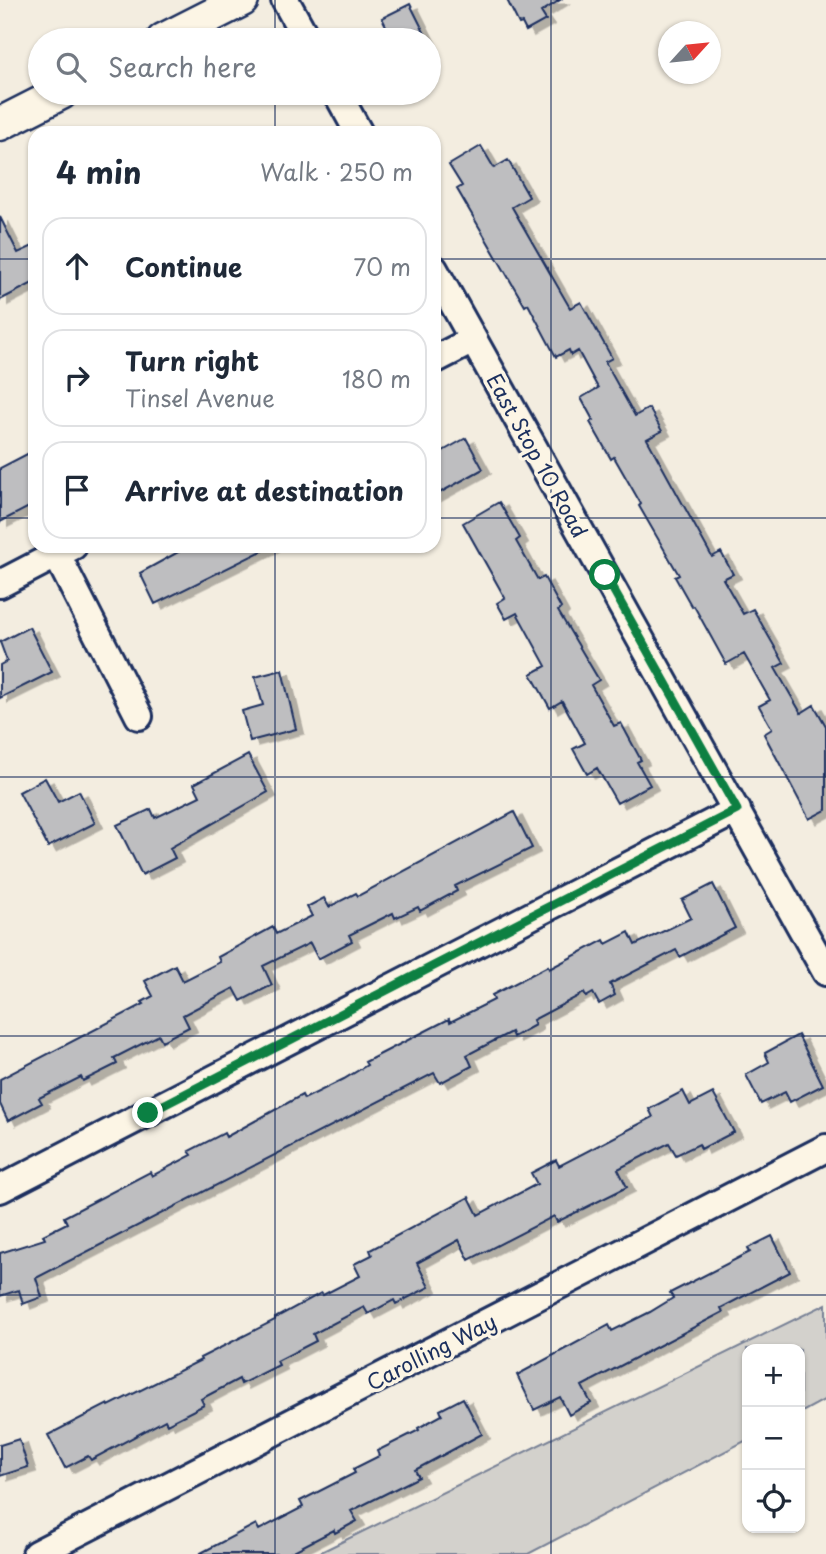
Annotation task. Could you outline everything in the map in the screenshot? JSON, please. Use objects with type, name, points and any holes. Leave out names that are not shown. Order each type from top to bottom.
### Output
[{"type":"street","points":[[187,28],[242,0]]},
{"type":"street","points":[[285,0],[300,28]]},
{"type":"street","points":[[0,124],[37,105]]},
{"type":"street","points":[[344,105],[355,126]]},
{"type":"street","name":"East Stop 10 Road","points":[[441,282],[826,972]]},
{"type":"street","points":[[441,356],[473,340]]},
{"type":"street","points":[[0,584],[59,553]]},
{"type":"street","points":[[66,553],[139,716]]},
{"type":"street","points":[[0,1189],[737,810]]},
{"type":"street","name":"Carolling Way","points":[[36,1554],[826,1148]]},
{"type":"shaded area","points":[[826,1304],[826,1399],[805,1410],[805,1344],[745,1344]]},
{"type":"shaded area","points":[[742,1345],[742,1443],[528,1554],[317,1554]]},
{"type":"building","points":[[507,0],[560,0],[541,12],[546,20],[526,31],[522,23],[519,24]]},
{"type":"building","points":[[410,4],[422,28],[387,28],[382,18]]},
{"type":"building","points":[[481,146],[494,168],[508,160],[529,197],[512,207],[570,308],[581,302],[612,358],[605,362],[635,416],[649,408],[662,431],[647,439],[712,557],[721,552],[733,574],[723,579],[743,614],[753,609],[784,663],[775,668],[801,713],[814,705],[826,726],[826,810],[809,819],[764,734],[772,729],[759,706],[770,700],[744,654],[726,664],[675,577],[679,575],[639,506],[641,504],[590,422],[593,420],[581,398],[598,388],[578,351],[571,355],[569,350],[556,357],[528,304],[525,306],[457,189],[462,186],[449,165]]},
{"type":"building","points":[[0,217],[18,253],[28,248],[28,286],[0,300]]},
{"type":"building","points":[[466,438],[483,469],[441,492],[441,452]]},
{"type":"building","points":[[28,454],[28,508],[0,522],[0,468]]},
{"type":"building","points":[[499,502],[520,538],[516,541],[538,580],[544,577],[561,608],[558,611],[599,680],[591,685],[614,726],[621,723],[641,760],[637,762],[650,785],[617,803],[597,768],[587,774],[573,749],[585,743],[562,701],[550,708],[531,674],[546,666],[517,613],[506,619],[497,603],[505,598],[463,523]]},
{"type":"building","points":[[176,553],[258,553],[155,604],[140,573]]},
{"type":"building","points":[[29,627],[52,672],[0,698],[0,665],[7,661],[0,642]]},
{"type":"building","points":[[282,670],[296,729],[250,741],[242,711],[263,705],[255,677]]},
{"type":"building","points":[[248,755],[268,792],[170,848],[175,858],[142,875],[117,825],[151,809],[155,818],[200,796],[194,784]]},
{"type":"building","points":[[45,778],[58,802],[79,791],[95,823],[48,847],[19,792]]},
{"type":"building","points":[[514,812],[532,848],[455,886],[457,891],[420,911],[418,907],[395,918],[393,913],[349,935],[352,941],[318,959],[310,943],[263,966],[272,985],[241,1001],[234,988],[183,1015],[189,1027],[162,1041],[159,1035],[114,1058],[117,1064],[83,1081],[81,1077],[39,1098],[42,1103],[8,1121],[0,1104],[0,1079],[144,1004],[142,1002],[153,996],[145,981],[175,965],[183,981],[220,962],[218,957],[273,927],[276,934],[312,916],[307,907],[324,898],[329,907],[356,893],[358,896]]},
{"type":"building","points":[[713,884],[735,928],[680,957],[676,950],[610,984],[615,995],[599,1004],[593,993],[586,997],[584,993],[533,1020],[535,1025],[513,1037],[511,1032],[467,1055],[472,1066],[440,1083],[434,1073],[36,1278],[42,1297],[23,1304],[19,1290],[0,1296],[0,1253],[45,1239],[43,1235],[67,1223],[64,1217],[150,1172],[152,1176],[192,1155],[189,1151],[224,1133],[226,1137],[302,1095],[304,1099],[344,1079],[367,1065],[365,1062],[449,1019],[450,1022],[494,1000],[492,995],[548,966],[549,969],[604,940],[606,944],[629,932],[635,945],[691,918],[682,900]]},
{"type":"building","points":[[798,1035],[823,1085],[790,1102],[785,1092],[761,1104],[746,1075],[769,1062],[765,1053]]},
{"type":"building","points":[[683,1091],[690,1105],[713,1093],[734,1132],[701,1149],[699,1144],[676,1155],[669,1143],[618,1169],[627,1187],[557,1222],[554,1216],[469,1260],[459,1240],[417,1263],[429,1287],[396,1304],[394,1300],[368,1314],[364,1307],[313,1334],[316,1341],[277,1361],[279,1365],[241,1384],[239,1379],[201,1399],[204,1405],[167,1424],[165,1420],[91,1460],[88,1456],[65,1468],[48,1435],[201,1360],[200,1358],[321,1293],[323,1295],[360,1276],[354,1264],[372,1255],[370,1250],[469,1197],[478,1215],[537,1184],[531,1173],[556,1160],[559,1166],[653,1117],[649,1109]]},
{"type":"building","points":[[772,1236],[790,1272],[721,1308],[723,1312],[582,1386],[591,1403],[569,1415],[560,1397],[534,1410],[517,1375],[609,1325],[612,1331],[650,1312],[673,1298],[670,1293],[750,1252],[748,1248]]},
{"type":"building","points":[[463,1398],[482,1434],[415,1470],[419,1477],[351,1511],[357,1521],[288,1554],[199,1554],[256,1524],[259,1530],[303,1507],[300,1501],[355,1473],[353,1469],[379,1456],[377,1451],[419,1430],[418,1428],[442,1415],[440,1410]]},
{"type":"building","points":[[19,1439],[28,1467],[0,1476],[0,1445]]},
{"type":"route","points":[[148,1113],[737,810],[605,575]]}]
